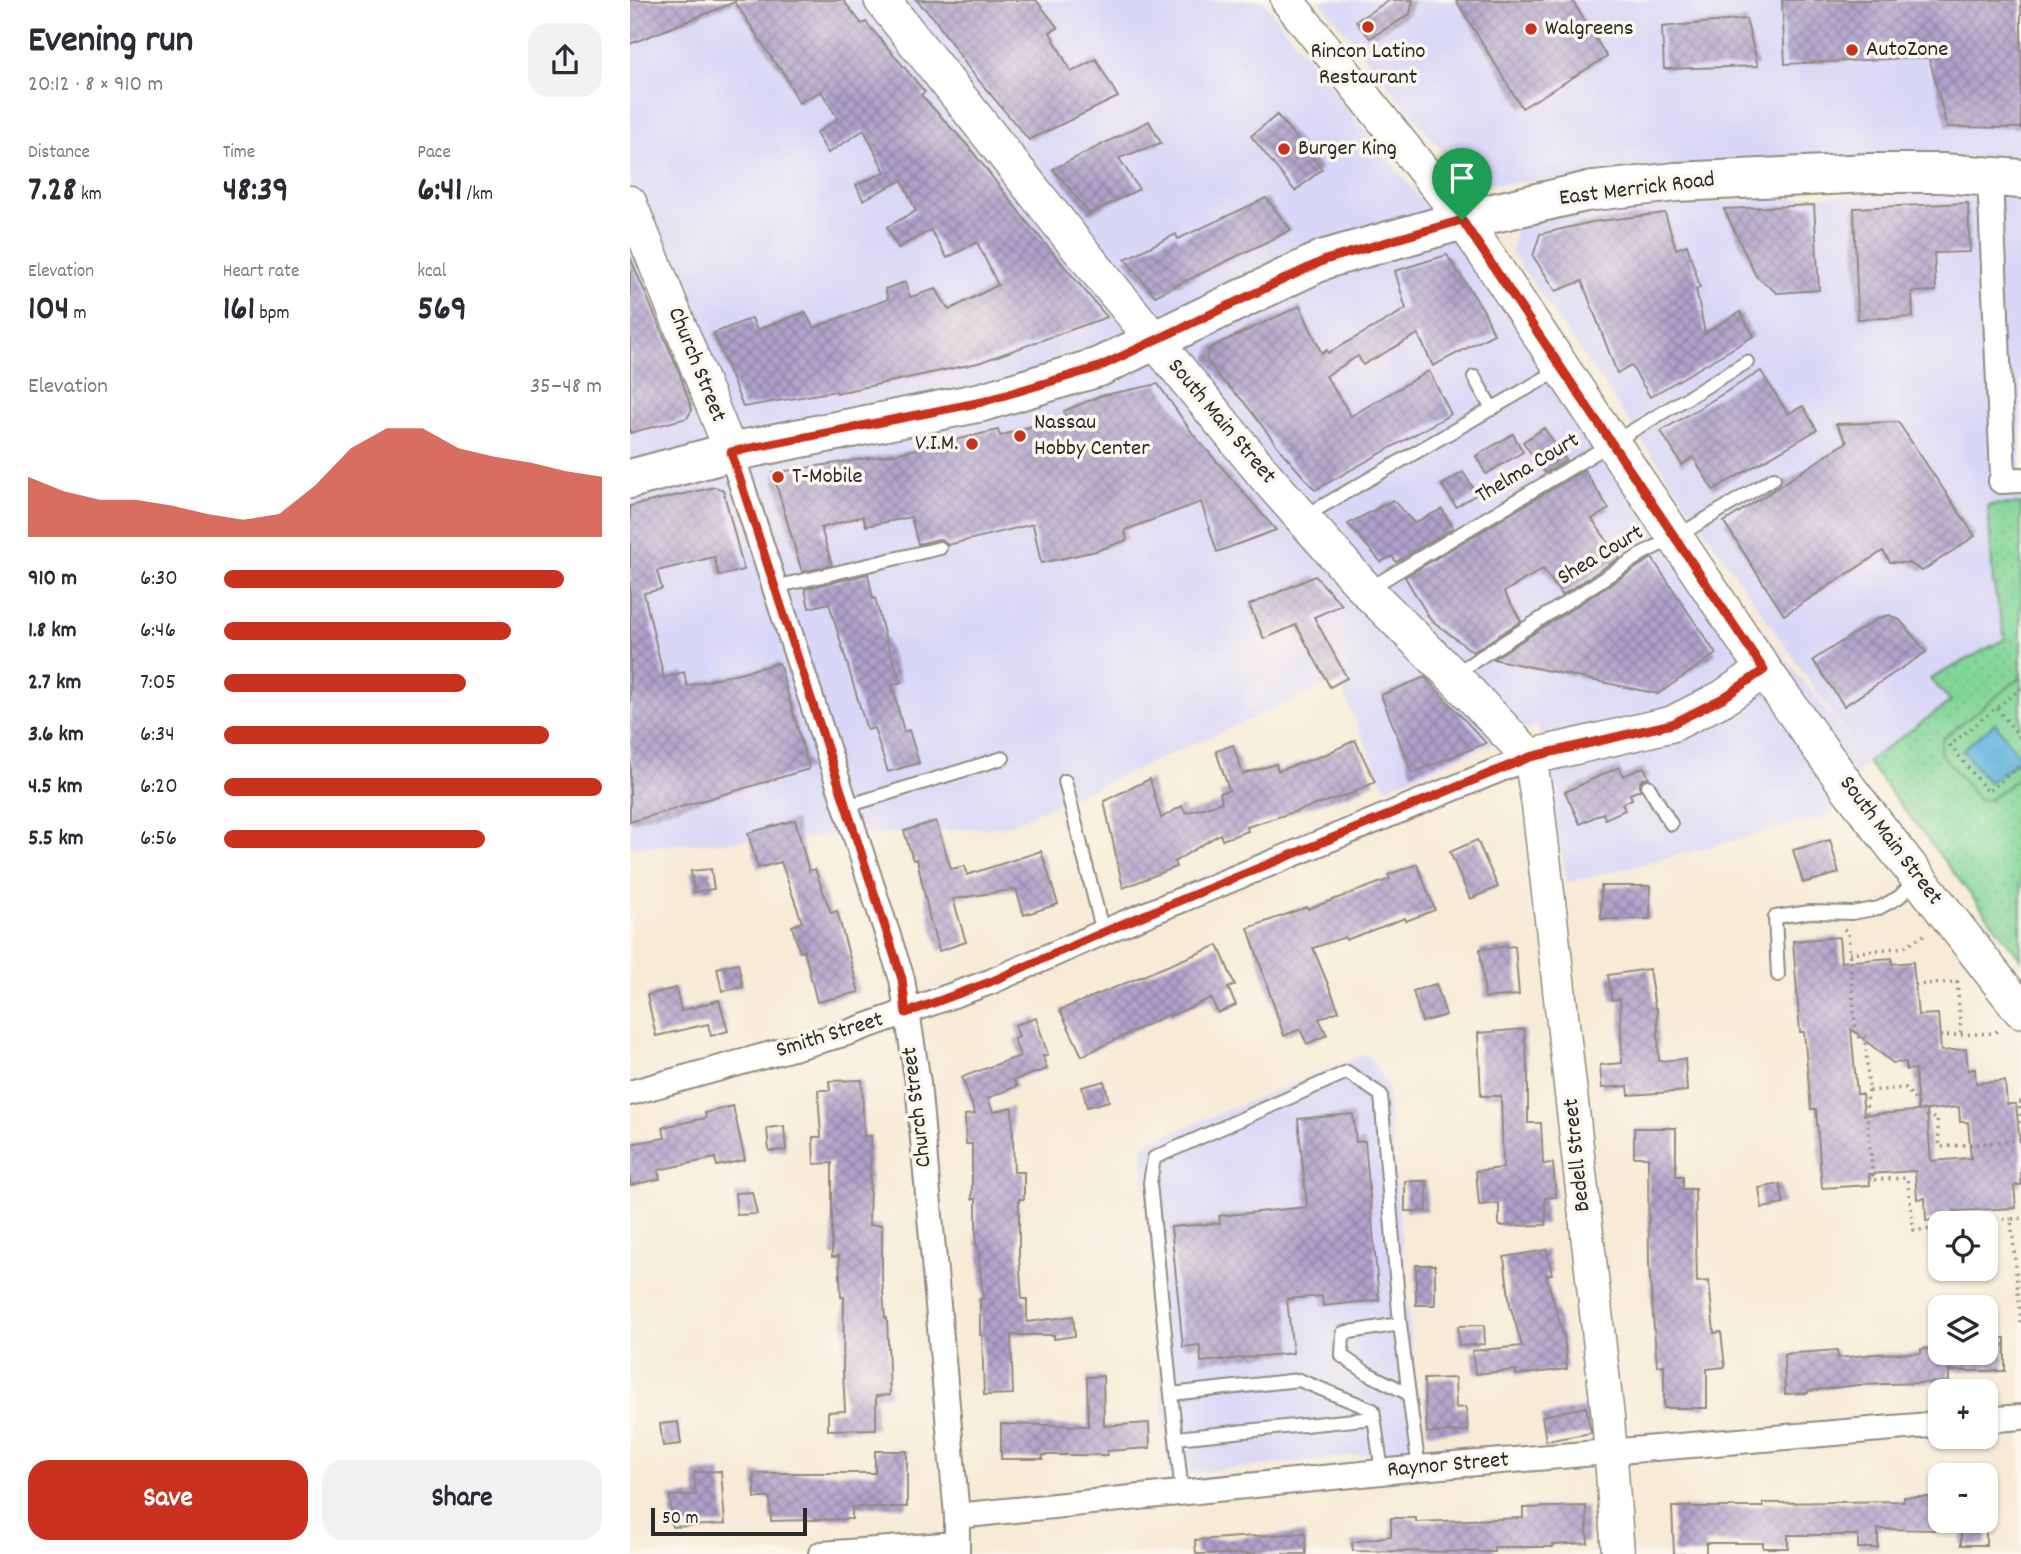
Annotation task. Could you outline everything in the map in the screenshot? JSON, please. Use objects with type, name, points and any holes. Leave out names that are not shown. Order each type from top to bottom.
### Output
[{"type":"main road","name":"South Main Street","points":[[882,0],[1153,340],[1302,517],[1366,590],[1530,757]]},
{"type":"main road","name":"East Merrick Road","points":[[630,479],[731,452],[982,402],[1099,367],[1325,260],[1462,220],[1585,192],[1676,182],[1870,173],[1942,173],[2005,178]]},
{"type":"main road","name":"South Main Street","points":[[1462,220],[1764,670],[1849,789],[1918,878],[2010,1020]]},
{"type":"main road","name":"Smith Street","points":[[1530,757],[1672,724],[1723,698],[1764,670]]},
{"type":"street","points":[[1287,0],[1462,220]]},
{"type":"street","points":[[2005,178],[2003,477],[2011,481]]},
{"type":"street","name":"Church Street","points":[[630,202],[731,452],[902,979],[918,1083],[957,1516],[956,1549]]},
{"type":"street","name":"Smith Street","points":[[630,1093],[847,1033],[990,982],[1530,757]]},
{"type":"street","name":"Bedell Street","points":[[1530,757],[1538,805],[1611,1453],[1618,1554]]},
{"type":"street","points":[[1998,1419],[2021,1417]]},
{"type":"street","name":"Raynor Street","points":[[957,1516],[1382,1471],[1928,1425]]},
{"type":"street","points":[[821,1554],[956,1549]]},
{"type":"lane","name":"Thelma Court","points":[[1366,590],[1747,362]]},
{"type":"lane","points":[[1302,517],[1563,368]]},
{"type":"lane","points":[[1474,377],[1492,409]]},
{"type":"lane","name":"Shea Court","points":[[1452,675],[1645,552],[1676,537],[1774,478]]},
{"type":"lane","points":[[775,587],[940,548]]},
{"type":"lane","points":[[847,806],[1003,758]]},
{"type":"lane","points":[[1065,781],[1103,933]]},
{"type":"lane","points":[[1648,786],[1671,824]]},
{"type":"lane","points":[[1778,975],[1775,917],[1879,908],[1899,897],[1918,878]]},
{"type":"lane","points":[[1182,1493],[1150,1183],[1154,1158],[1347,1072],[1381,1095],[1399,1324],[1419,1468]]},
{"type":"lane","points":[[1399,1324],[1343,1333],[1342,1356],[1367,1373],[1409,1394]]},
{"type":"lane","points":[[1171,1394],[1299,1380],[1373,1410],[1382,1471]]},
{"type":"lane","points":[[1176,1438],[1374,1418]]},
{"type":"path","points":[[2021,688],[1950,745],[1988,792],[2021,765]]},
{"type":"path","points":[[1997,708],[2021,739]]},
{"type":"path","points":[[1840,925],[1848,932],[1856,1037],[1865,1036],[1869,1091],[1866,1102],[1873,1180],[1908,1178],[1914,1230],[1928,1229]]},
{"type":"path","points":[[1849,953],[1903,947],[1924,935]]},
{"type":"path","points":[[1915,985],[1958,981],[1962,1035]]},
{"type":"path","points":[[1940,1036],[1994,1033],[2010,1020]]},
{"type":"path","points":[[1869,1091],[1906,1088],[1927,1116],[1937,1119],[1940,1147],[2021,1140]]},
{"type":"path","points":[[2021,1102],[2021,1125]]},
{"type":"path","points":[[1998,1220],[2021,1218]]},
{"type":"path","points":[[2011,1219],[2021,1324]]},
{"type":"shaded area","points":[[630,0],[1262,0],[1857,749],[1511,252],[1517,222],[1561,212],[1940,189],[2021,195],[2021,504],[1989,505],[1993,582],[2005,639],[1931,679],[1951,701],[1867,762],[1831,816],[1567,883],[1538,725],[1385,788],[1338,681],[1004,827],[630,847]]},
{"type":"shaded area","points":[[1319,0],[2021,0],[2021,155],[1470,185]]},
{"type":"shaded area","points":[[1366,1054],[1386,1083],[1422,1449],[1168,1475],[1142,1145]]},
{"type":"green space","points":[[2021,504],[2021,959],[1867,762],[1951,701],[1930,679],[2005,639],[1993,582],[1988,505]]},
{"type":"green space","points":[[2021,677],[2021,776],[1989,800],[1978,799],[1940,752],[1942,739]]},
{"type":"water","points":[[1995,723],[2021,758],[1989,783],[1962,750]]},
{"type":"building","points":[[630,0],[843,0],[862,24],[866,22],[925,92],[921,95],[968,146],[1027,222],[1107,317],[978,363],[837,393],[836,391],[743,407],[714,333],[752,318],[757,330],[805,312],[814,328],[888,299],[885,289],[905,282],[910,297],[936,289],[949,310],[998,285],[977,242],[947,258],[931,230],[898,248],[887,227],[916,211],[902,180],[863,200],[856,185],[885,172],[864,130],[828,153],[816,133],[838,119],[821,91],[799,103],[781,68],[779,69],[735,2],[630,44]]},
{"type":"building","points":[[916,0],[1036,0],[1058,28],[1050,32],[1071,72],[1096,59],[1118,97],[1029,140],[970,70],[933,17]]},
{"type":"building","points":[[1390,0],[1413,0],[1410,14],[1370,38],[1356,21]]},
{"type":"building","name":"Walgreens","points":[[1456,0],[1572,0],[1607,57],[1522,108]]},
{"type":"building","points":[[1782,0],[2021,0],[2021,128],[1947,127],[1929,57],[1785,64]]},
{"type":"building","points":[[1746,19],[1758,66],[1664,69],[1662,27]]},
{"type":"building","name":"Burger King","points":[[1277,115],[1322,169],[1295,191],[1251,136]]},
{"type":"building","points":[[1149,121],[1161,143],[1119,158],[1139,189],[1090,214],[1053,169]]},
{"type":"building","points":[[1266,198],[1291,230],[1155,296],[1125,259],[1176,234],[1178,239]]},
{"type":"building","points":[[1968,203],[1970,252],[1934,253],[1936,291],[1912,292],[1913,317],[1858,319],[1854,208]]},
{"type":"building","points":[[1814,205],[1819,290],[1777,293],[1756,276],[1724,209]]},
{"type":"building","points":[[1665,213],[1676,249],[1687,245],[1700,287],[1696,289],[1705,333],[1740,312],[1754,336],[1650,397],[1631,365],[1617,373],[1582,281],[1556,291],[1533,256],[1540,234],[1592,222]]},
{"type":"building","points":[[1447,255],[1484,311],[1494,334],[1433,366],[1418,334],[1363,365],[1358,356],[1326,376],[1351,416],[1429,371],[1451,414],[1315,490],[1206,359],[1211,347],[1300,306],[1322,354],[1327,350],[1328,353],[1406,309],[1395,271]]},
{"type":"building","points":[[630,257],[679,372],[692,410],[687,418],[630,433]]},
{"type":"building","points":[[1761,371],[1788,414],[1803,406],[1817,430],[1713,490],[1693,457],[1682,465],[1661,431]]},
{"type":"building","points":[[1158,384],[1193,434],[1276,530],[1217,552],[1201,502],[1125,530],[1127,540],[1096,551],[1041,563],[1033,524],[948,545],[939,539],[918,544],[911,517],[866,526],[863,516],[821,528],[832,565],[802,572],[773,473],[895,454],[998,430],[1000,436],[1066,416],[1064,411],[1100,396]]},
{"type":"building","points":[[1898,422],[1975,536],[1922,571],[1909,563],[1890,562],[1883,551],[1784,615],[1724,522],[1847,442],[1836,424]]},
{"type":"building","points":[[1544,428],[1566,460],[1545,473],[1523,442]]},
{"type":"building","points":[[1513,434],[1523,452],[1486,474],[1476,456]]},
{"type":"building","points":[[1584,470],[1609,509],[1592,519],[1619,558],[1562,595],[1543,569],[1504,592],[1521,621],[1473,652],[1430,619],[1405,577]]},
{"type":"building","points":[[1463,472],[1477,494],[1456,507],[1442,485]]},
{"type":"building","points":[[715,487],[723,490],[744,570],[719,576],[714,557],[657,571],[662,589],[644,593],[664,678],[684,672],[687,686],[779,663],[809,769],[630,822],[630,506]]},
{"type":"building","points":[[1393,500],[1414,523],[1442,509],[1453,528],[1396,562],[1392,556],[1381,562],[1348,524]]},
{"type":"building","points":[[1652,558],[1716,654],[1658,694],[1493,659]]},
{"type":"building","points":[[868,574],[873,599],[875,598],[901,682],[892,685],[904,732],[909,730],[919,763],[888,772],[874,728],[867,730],[829,603],[809,608],[805,589]]},
{"type":"building","points":[[1315,576],[1342,605],[1314,617],[1347,678],[1330,687],[1296,625],[1264,639],[1249,605]]},
{"type":"building","points":[[1889,615],[1900,620],[1926,652],[1844,706],[1813,660],[1877,619]]},
{"type":"building","points":[[1425,677],[1486,743],[1412,773],[1381,695]]},
{"type":"building","points":[[1355,740],[1375,782],[1353,793],[1247,827],[1248,831],[1222,840],[1220,834],[1174,862],[1176,867],[1123,888],[1104,801],[1150,779],[1161,818],[1182,806],[1186,813],[1222,802],[1220,793],[1229,790],[1216,751],[1233,745],[1243,774],[1276,764],[1278,771],[1324,755]]},
{"type":"building","points":[[1619,767],[1623,776],[1644,767],[1649,778],[1643,779],[1640,782],[1640,790],[1630,794],[1632,799],[1622,804],[1625,810],[1605,819],[1603,813],[1580,824],[1565,792]]},
{"type":"building","points":[[795,820],[809,871],[815,869],[831,913],[837,911],[859,992],[817,1002],[804,950],[800,952],[792,926],[802,922],[781,862],[758,868],[748,833]]},
{"type":"building","points":[[936,821],[951,869],[965,866],[967,875],[1041,851],[1058,904],[1024,915],[1016,889],[953,899],[966,942],[939,951],[917,859],[913,860],[904,831]]},
{"type":"building","points":[[1477,840],[1498,887],[1470,899],[1450,852]]},
{"type":"building","points":[[1830,840],[1839,873],[1803,883],[1793,850]]},
{"type":"building","points":[[1417,864],[1435,910],[1346,940],[1345,937],[1313,948],[1339,1011],[1319,1019],[1327,1035],[1307,1044],[1300,1029],[1284,1036],[1248,928],[1390,879],[1388,875]]},
{"type":"building","points":[[711,869],[714,889],[694,892],[691,871]]},
{"type":"building","points":[[1601,886],[1650,886],[1650,919],[1601,919]]},
{"type":"building","points":[[1839,937],[1841,962],[1892,958],[1892,964],[1913,962],[1918,1015],[1938,1014],[1941,1051],[1966,1049],[1968,1070],[1975,1069],[1976,1083],[2005,1081],[2007,1104],[2016,1104],[2021,1185],[2014,1186],[2016,1208],[1928,1211],[1926,1221],[1925,1198],[1917,1199],[1915,1171],[1869,1174],[1870,1185],[1822,1188],[1816,1109],[1811,1109],[1804,1032],[1800,1032],[1793,941]],"holes":[[[1851,1029],[1893,1063],[1906,1062],[1906,1070],[1915,1069],[1918,1111],[1864,1115],[1862,1094],[1857,1094]],[[1959,1107],[1960,1122],[1968,1122],[1971,1158],[1931,1161],[1927,1110]]]},
{"type":"building","points":[[1218,945],[1235,985],[1228,988],[1236,1005],[1218,1013],[1211,998],[1170,1016],[1169,1014],[1082,1056],[1060,1010]]},
{"type":"building","points":[[1515,946],[1519,995],[1485,998],[1480,949]]},
{"type":"building","points":[[738,963],[743,987],[722,991],[717,968]]},
{"type":"building","points":[[1649,969],[1657,1008],[1659,1061],[1685,1059],[1687,1091],[1629,1095],[1628,1086],[1602,1088],[1600,1065],[1622,1063],[1620,999],[1612,1000],[1608,975]]},
{"type":"building","points":[[1436,984],[1446,1015],[1422,1022],[1413,991]]},
{"type":"building","points":[[676,988],[681,1011],[719,1000],[728,1031],[711,1036],[708,1024],[656,1036],[647,995]]},
{"type":"building","points":[[1036,1018],[1048,1055],[1043,1056],[1047,1069],[1014,1080],[1017,1086],[988,1098],[993,1112],[1012,1107],[1014,1172],[1024,1172],[1024,1199],[1019,1199],[1019,1257],[1022,1299],[1027,1299],[1027,1322],[1073,1316],[1075,1336],[1054,1339],[1054,1335],[1011,1335],[1013,1394],[984,1395],[980,1335],[980,1299],[983,1299],[976,1245],[976,1199],[972,1199],[972,1144],[966,1144],[965,1115],[975,1114],[962,1077],[1020,1056],[1014,1039],[1019,1037],[1015,1025]]},
{"type":"building","points":[[1524,1029],[1528,1123],[1541,1123],[1543,1164],[1553,1163],[1556,1197],[1545,1198],[1546,1225],[1499,1226],[1499,1203],[1479,1205],[1476,1171],[1503,1168],[1501,1096],[1481,1096],[1478,1033]]},
{"type":"building","points":[[862,1080],[864,1136],[871,1136],[869,1225],[882,1225],[882,1278],[887,1318],[890,1395],[876,1396],[876,1429],[828,1430],[828,1412],[845,1411],[844,1297],[841,1297],[839,1256],[832,1257],[832,1163],[814,1164],[813,1137],[821,1137],[818,1090],[830,1090],[829,1081]]},
{"type":"building","points":[[1104,1081],[1109,1101],[1087,1107],[1082,1087]]},
{"type":"building","points":[[733,1106],[745,1160],[717,1166],[715,1158],[658,1170],[660,1179],[630,1185],[630,1144],[665,1138],[663,1127],[706,1118],[705,1113]]},
{"type":"building","points":[[1353,1114],[1356,1142],[1365,1141],[1379,1300],[1323,1306],[1322,1296],[1287,1299],[1293,1353],[1201,1362],[1200,1345],[1183,1347],[1171,1227],[1220,1223],[1219,1216],[1307,1207],[1298,1119]]},
{"type":"building","points":[[784,1126],[786,1150],[769,1151],[767,1128]]},
{"type":"building","points":[[1634,1128],[1676,1128],[1676,1176],[1683,1176],[1683,1189],[1695,1189],[1697,1282],[1709,1281],[1714,1333],[1721,1332],[1725,1367],[1707,1369],[1707,1408],[1664,1408],[1664,1365],[1657,1366],[1649,1266],[1648,1157],[1634,1157]]},
{"type":"building","points":[[1405,1181],[1427,1181],[1427,1211],[1405,1211]]},
{"type":"building","points":[[1780,1184],[1784,1204],[1762,1208],[1759,1188]]},
{"type":"building","points":[[752,1192],[757,1214],[737,1215],[735,1193]]},
{"type":"building","points":[[1547,1250],[1552,1274],[1546,1275],[1564,1337],[1567,1369],[1516,1375],[1516,1370],[1475,1374],[1472,1351],[1522,1346],[1510,1305],[1504,1257]]},
{"type":"building","points":[[1416,1265],[1435,1265],[1435,1305],[1416,1305]]},
{"type":"building","points":[[1484,1325],[1485,1344],[1459,1346],[1458,1326]]},
{"type":"building","points":[[1998,1338],[2005,1338],[2005,1371],[1949,1371],[1949,1379],[1928,1379],[1928,1383],[1858,1385],[1785,1394],[1784,1354],[1837,1350],[1838,1358],[1921,1353],[1921,1349],[1928,1349],[1928,1365],[1998,1365]]},
{"type":"building","points":[[1103,1376],[1104,1426],[1149,1423],[1150,1448],[1107,1451],[1107,1455],[1043,1455],[1043,1459],[1001,1459],[1001,1424],[1088,1426],[1087,1377]]},
{"type":"building","points":[[1455,1378],[1456,1408],[1466,1407],[1468,1431],[1427,1433],[1424,1379]]},
{"type":"building","points":[[1586,1407],[1591,1433],[1546,1441],[1542,1416]]},
{"type":"building","points":[[678,1422],[681,1444],[663,1446],[660,1424]]},
{"type":"building","points":[[875,1451],[907,1451],[907,1507],[852,1507],[852,1519],[771,1521],[770,1498],[755,1498],[754,1473],[875,1473]]},
{"type":"building","points":[[721,1471],[725,1524],[672,1527],[670,1496],[696,1495],[694,1472]]},
{"type":"building","points":[[1904,1497],[1928,1497],[1928,1530],[1878,1529],[1878,1548],[1858,1548],[1858,1535],[1788,1535],[1788,1548],[1763,1548],[1763,1543],[1706,1543],[1706,1554],[1674,1554],[1672,1507],[1763,1507],[1763,1503],[1904,1501]]},
{"type":"building","points":[[1586,1506],[1588,1543],[1553,1547],[1494,1547],[1494,1552],[1353,1551],[1352,1542],[1391,1536],[1391,1518],[1416,1518],[1416,1522],[1523,1518],[1523,1508]]},
{"type":"building","points":[[1305,1533],[1306,1554],[1196,1554],[1195,1540]]},
{"type":"building","points":[[1961,1533],[1986,1533],[1986,1545],[1961,1545]]},
{"type":"place","name":"Rincon Latino Restaurant","points":[[1368,27]]},
{"type":"place","name":"Walgreens","points":[[1531,29]]},
{"type":"place","name":"AutoZone","points":[[1852,50]]},
{"type":"place","name":"Burger King","points":[[1284,149]]},
{"type":"place","name":"Nassau Hobby Center","points":[[1020,436]]},
{"type":"place","name":"V.I.M.","points":[[972,444]]},
{"type":"place","name":"T-Mobile","points":[[778,477]]},
{"type":"route","points":[[1462,220],[1764,670],[1723,698],[1672,724],[1530,757],[1120,925],[990,982],[906,1013],[902,979],[731,452],[982,402],[1099,367],[1325,260],[1462,220]]}]
